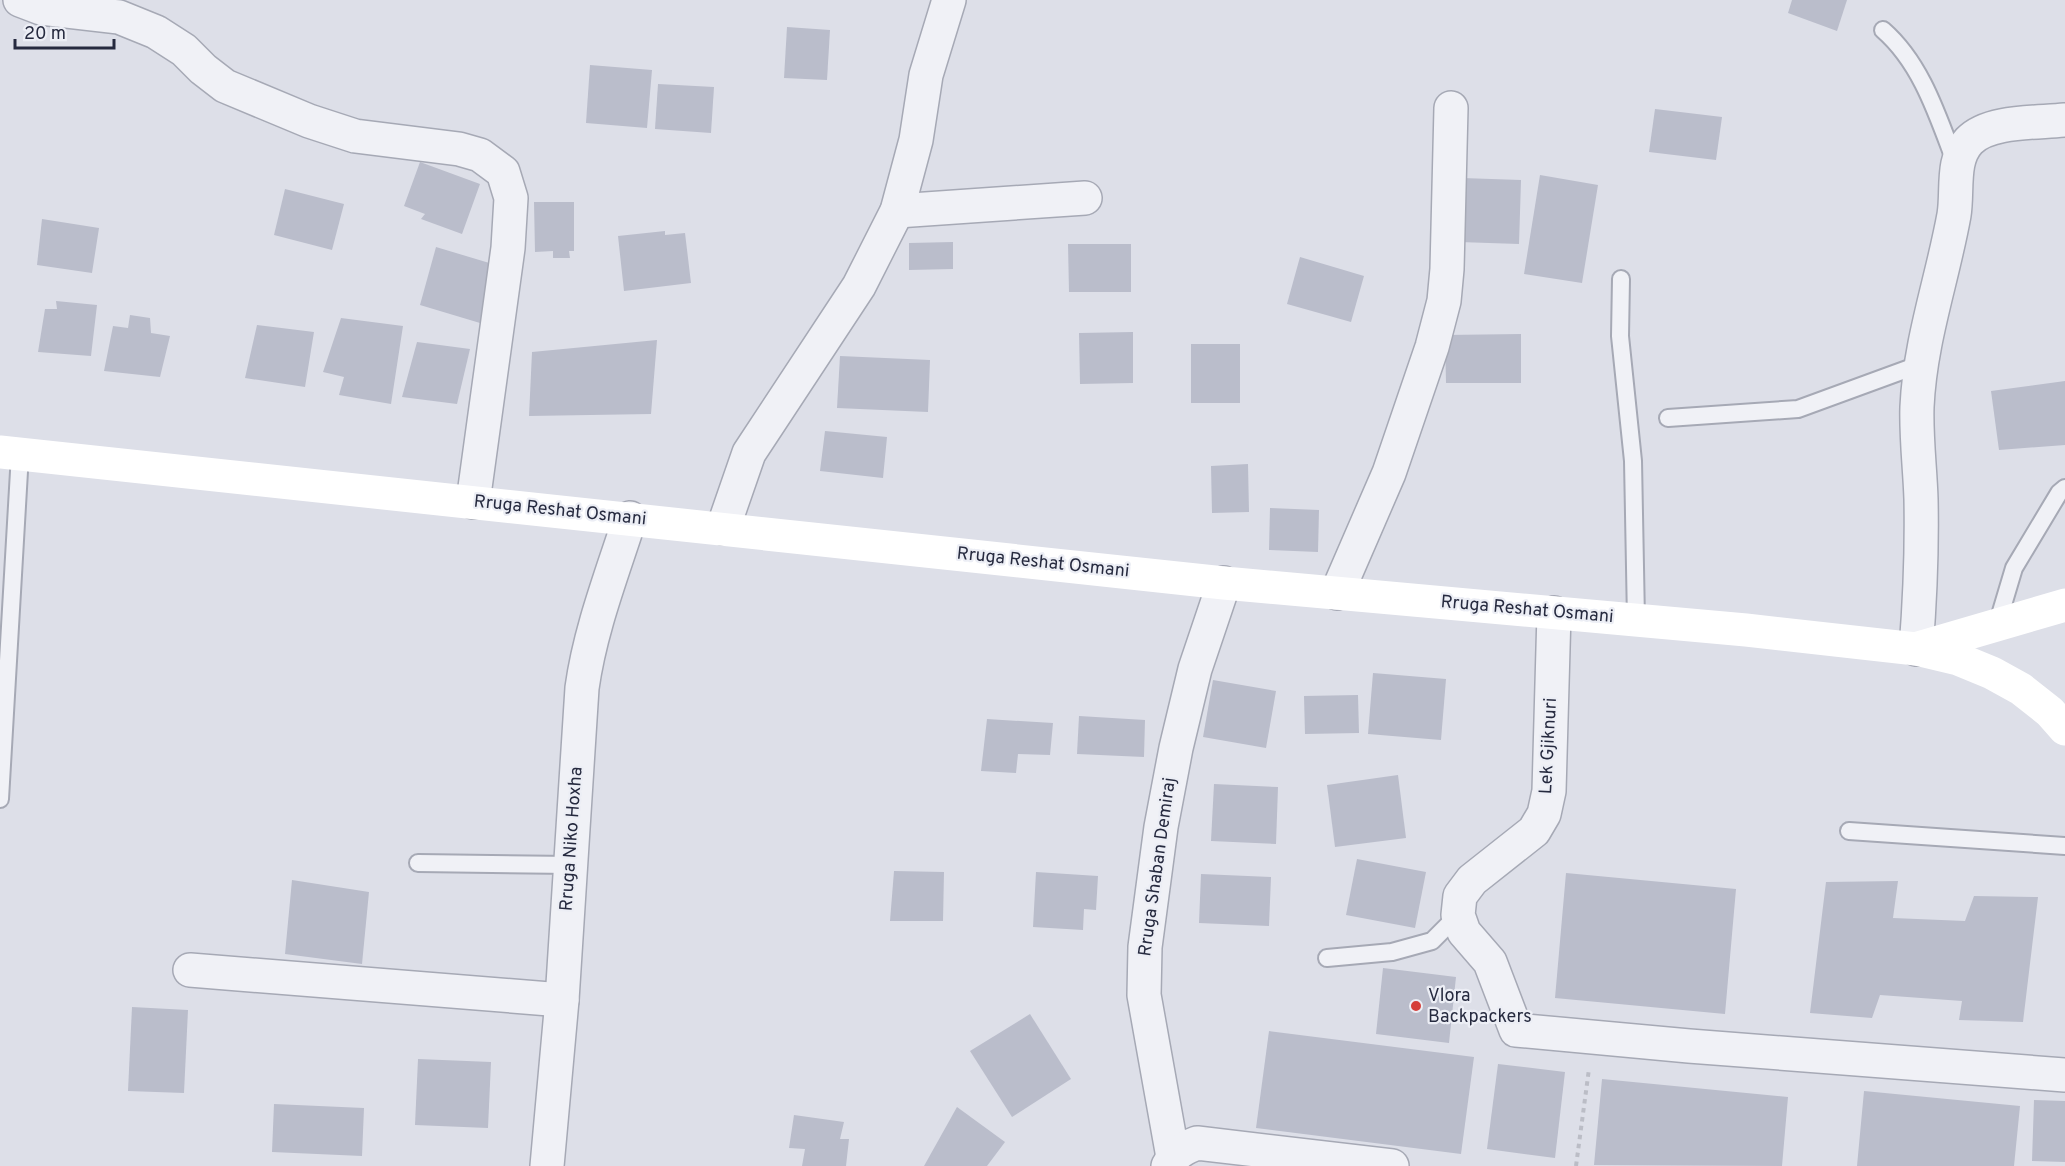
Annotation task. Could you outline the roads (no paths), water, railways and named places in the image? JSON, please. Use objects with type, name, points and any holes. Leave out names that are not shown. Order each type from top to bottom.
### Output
[{"type":"main road","name":"Rruga Reshat Osmani","points":[[10,453],[1224,582],[1829,638],[1916,649],[1958,659],[1992,673],[2021,690],[2050,712],[2065,729]]},
{"type":"main road","points":[[1916,649],[2065,605]]},
{"type":"street","points":[[20,0],[41,8],[119,17],[156,32],[184,50],[225,86],[309,121],[355,136],[459,149],[480,155],[504,172],[511,198],[508,248],[474,502]]},
{"type":"street","points":[[723,528],[749,453],[859,286],[897,211],[916,140],[926,75],[949,0]]},
{"type":"street","points":[[1337,593],[1389,472],[1432,347],[1444,301],[1447,269],[1451,108]]},
{"type":"street","points":[[1916,649],[1920,595],[1921,500],[1917,409],[1921,364],[1931,310],[1947,254],[1955,211],[1957,167],[1968,142],[1982,130],[2007,125],[2065,120]]},
{"type":"street","points":[[897,211],[1085,198]]},
{"type":"street","name":"Rruga Niko Hoxha","points":[[547,1166],[562,1000],[582,688],[586,658],[630,518]]},
{"type":"street","name":"Rruga Shaban Demiraj","points":[[1171,1162],[1144,996],[1145,948],[1161,827],[1176,748],[1195,669],[1224,582]]},
{"type":"street","name":"Lek Gjiknuri","points":[[1458,915],[1460,896],[1472,880],[1534,831],[1544,814],[1549,791],[1554,613]]},
{"type":"street","points":[[1458,915],[1464,932],[1490,962],[1516,1030],[2065,1075]]},
{"type":"street","points":[[190,970],[562,1000]]},
{"type":"street","name":"Rruga Shaban Demiraj","points":[[1171,1162],[1184,1148],[1197,1143],[1392,1166]]},
{"type":"lane","points":[[1883,30],[1899,44],[1918,75],[1937,112],[1957,167]]},
{"type":"lane","points":[[1621,279],[1620,336],[1633,461],[1636,620]]},
{"type":"lane","points":[[1668,418],[1798,409],[1921,364]]},
{"type":"lane","points":[[0,799],[10,453]]},
{"type":"lane","points":[[1997,625],[2014,568],[2059,494],[2065,488]]},
{"type":"lane","points":[[1849,831],[2065,846]]},
{"type":"lane","points":[[418,863],[571,865]]},
{"type":"lane","name":"Lek Gjiknuri","points":[[1327,958],[1392,952],[1432,941],[1458,915]]},
{"type":"place","name":"Vlora Backpackers","points":[[1416,1006]]}]
